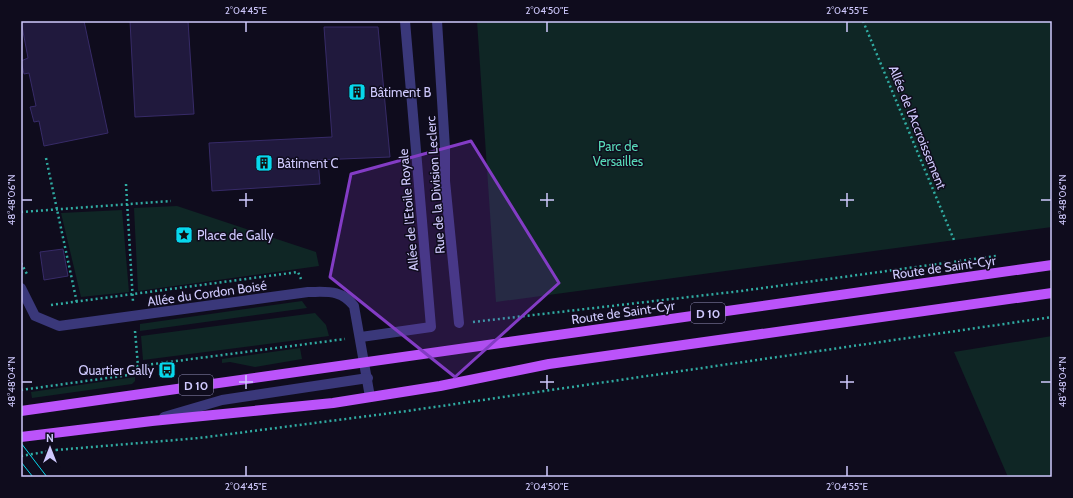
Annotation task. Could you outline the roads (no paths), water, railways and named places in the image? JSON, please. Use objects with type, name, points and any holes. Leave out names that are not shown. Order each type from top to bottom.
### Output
[{"type":"main road","name":"Route de Saint-Cyr","points":[[365,362],[1052,264]]},
{"type":"main road","name":"D 10","points":[[21,438],[152,421],[333,403],[440,386],[549,364],[1052,293]]},
{"type":"main road","name":"D 10","points":[[24,411],[365,362]]},
{"type":"street","name":"Allée de l'Etoile Royale","points":[[361,337],[431,327],[405,21]]},
{"type":"street","name":"Rue de la Division Leclerc","points":[[437,21],[445,148],[445,181],[459,323]]},
{"type":"street","name":"Allée du Cordon Boisé","points":[[21,288],[35,316],[59,326],[305,293],[332,292],[347,297],[354,306],[361,337],[370,397]]},
{"type":"street","points":[[152,421],[222,400],[368,378]]},
{"type":"tram line","points":[[21,443],[47,477]]},
{"type":"tram line","points":[[21,462],[33,477]]},
{"type":"place","name":"Bâtiment B","points":[[357,92]]},
{"type":"place","name":"Bâtiment C","points":[[264,163]]},
{"type":"place","name":"Place de Gally","points":[[184,235]]},
{"type":"place","name":"Quartier Gally","points":[[167,370]]},
{"type":"park label","name":"Parc de Versailles","points":[[618,154]]}]
